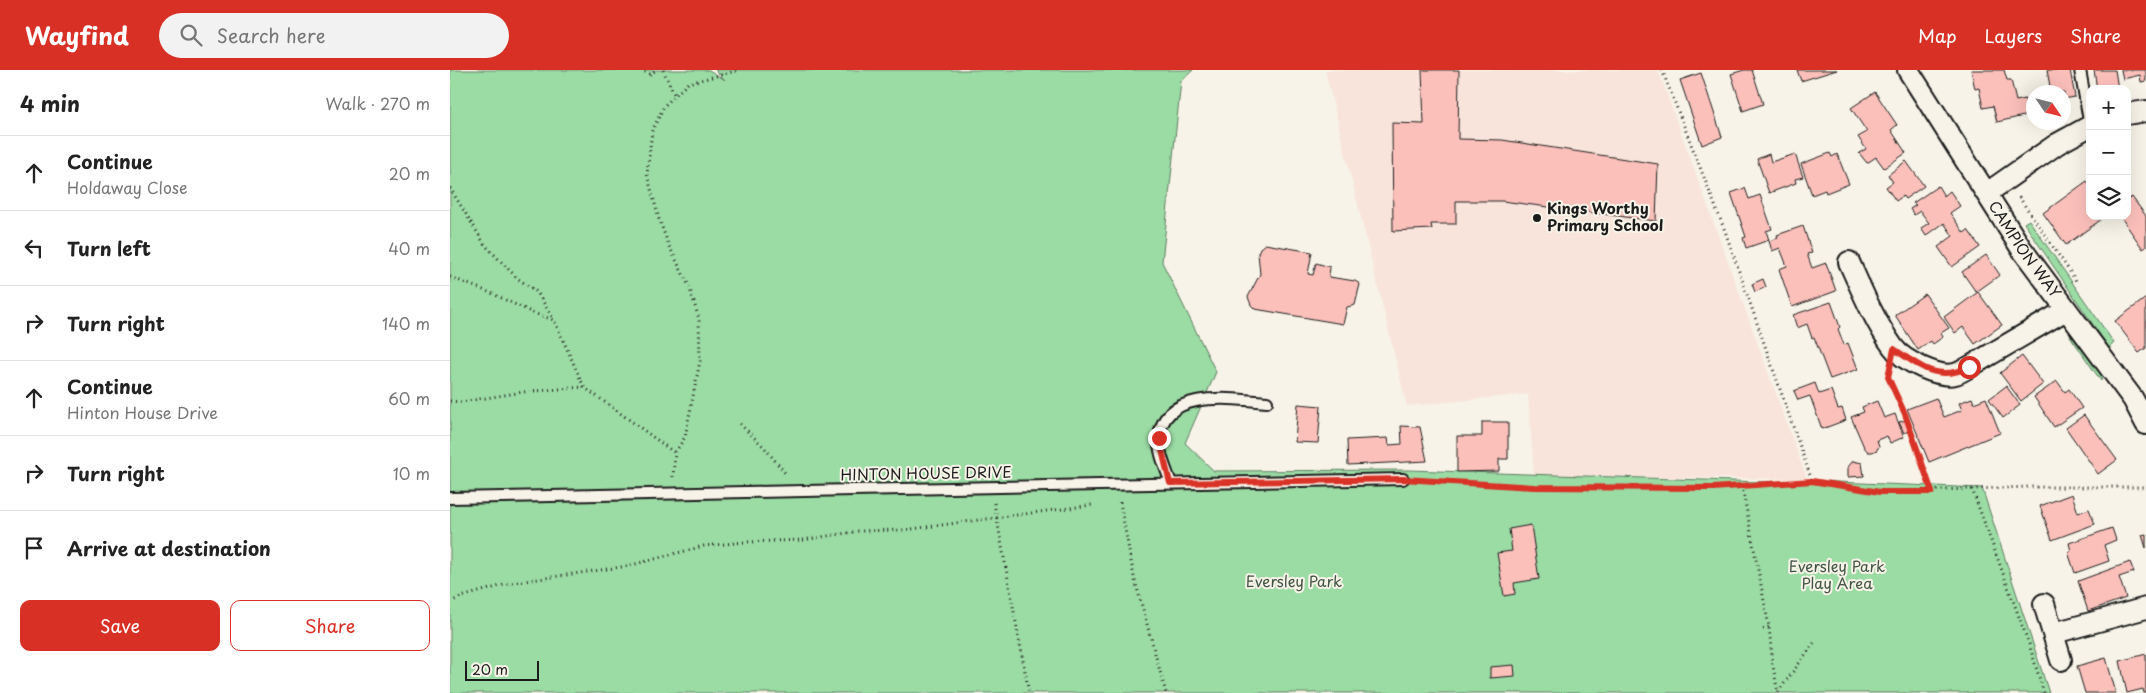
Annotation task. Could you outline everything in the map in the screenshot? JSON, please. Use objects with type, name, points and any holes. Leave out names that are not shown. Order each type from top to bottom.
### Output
[{"type":"street","name":"CAMPION WAY","points":[[1908,70],[2022,248],[2066,310],[2140,395],[2146,424]]},
{"type":"street","points":[[2131,113],[2146,111]]},
{"type":"street","points":[[1987,193],[2057,144],[2086,128]]},
{"type":"street","points":[[1849,262],[1865,299],[1894,349],[1917,364],[1939,374],[1955,374],[2066,310]]},
{"type":"street","points":[[2044,604],[2061,660]]},
{"type":"street","points":[[2054,633],[2146,608]]},
{"type":"lane","points":[[2080,70],[2086,104]]},
{"type":"lane","points":[[1170,483],[1159,438],[1163,422],[1172,412],[1181,405],[1217,398],[1267,402]]},
{"type":"lane","name":"HINTON HOUSE DRIVE","points":[[450,498],[1403,479]]},
{"type":"path","points":[[640,70],[650,74],[656,70]]},
{"type":"path","points":[[663,70],[674,96]]},
{"type":"path","points":[[671,493],[675,453],[685,438],[700,361],[699,319],[689,286],[662,228],[647,174],[652,131],[664,106],[688,83],[740,70]]},
{"type":"path","points":[[1662,70],[1726,231],[1812,481]]},
{"type":"path","points":[[2006,178],[2079,285]]},
{"type":"path","points":[[450,188],[485,245],[516,278],[537,292],[554,320],[584,387],[675,453]]},
{"type":"path","points":[[450,277],[491,293],[533,313],[554,320]]},
{"type":"path","points":[[1894,349],[1888,377],[1905,414],[1932,492]]},
{"type":"path","points":[[450,401],[461,402],[523,392],[584,387]]},
{"type":"path","points":[[740,424],[764,448],[800,491]]},
{"type":"path","points":[[1403,479],[1534,487],[1713,488],[1812,481],[1880,492],[2146,486]]},
{"type":"path","points":[[1742,486],[1769,627],[1778,693]]},
{"type":"path","points":[[1972,489],[2029,644],[2044,693]]},
{"type":"path","points":[[1110,502],[1120,501],[1134,577],[1166,693]]},
{"type":"path","points":[[450,602],[461,596],[511,584],[628,566],[704,546],[744,542],[803,540],[859,531],[904,530],[1101,503]]},
{"type":"path","points":[[996,518],[1029,693]]},
{"type":"path","points":[[1764,629],[1769,627]]},
{"type":"path","points":[[1778,693],[1814,643]]},
{"type":"shaded area","name":"Kings Worthy Primary School","points":[[1325,70],[1658,70],[1807,479],[1534,476],[1528,394],[1407,406]]},
{"type":"green space","points":[[450,70],[709,70],[725,80],[715,70],[1193,70],[1181,81],[1162,262],[1216,372],[1185,443],[1214,471],[1408,470],[1792,483],[1812,481],[1982,488],[2049,693],[450,693]]},
{"type":"green space","points":[[2029,220],[2114,343],[2109,348],[2024,223]]},
{"type":"green space","points":[[2071,333],[2076,334],[2103,374],[2101,381],[2070,336]]},
{"type":"building","name":"Kings Worthy Primary School","points":[[1422,70],[1459,70],[1458,139],[1502,140],[1658,164],[1656,221],[1502,201],[1456,201],[1456,224],[1431,224],[1432,229],[1393,231],[1392,123],[1424,124]]},
{"type":"building","points":[[1752,70],[1763,104],[1743,111],[1731,74]]},
{"type":"building","points":[[1797,70],[1837,70],[1801,81]]},
{"type":"building","points":[[1971,70],[2004,70],[2007,80],[2011,80],[2016,101],[2025,99],[2026,115],[1997,122],[1993,106],[1983,108],[1979,88],[1975,89]]},
{"type":"building","points":[[2047,70],[2070,70],[2075,97],[2071,98],[2071,85],[2050,85]]},
{"type":"building","points":[[2094,70],[2115,70],[2117,85],[2096,85]]},
{"type":"building","points":[[2121,70],[2146,70],[2146,81],[2141,82],[2140,75],[2123,79]]},
{"type":"building","points":[[1701,73],[1722,137],[1702,145],[1680,80]]},
{"type":"building","points":[[1875,92],[1897,125],[1891,130],[1906,153],[1884,168],[1876,157],[1867,163],[1859,153],[1866,149],[1858,137],[1867,132],[1851,108]]},
{"type":"building","points":[[1830,153],[1832,157],[1837,154],[1849,184],[1826,193],[1825,190],[1812,195],[1801,164]]},
{"type":"building","points":[[1769,154],[1771,162],[1795,154],[1803,177],[1795,179],[1796,183],[1769,193],[1757,159]]},
{"type":"building","points":[[1906,161],[1924,186],[1905,199],[1903,196],[1896,201],[1886,187],[1893,182],[1888,175]]},
{"type":"building","points":[[2086,182],[2086,220],[2100,220],[2066,245],[2043,213]]},
{"type":"building","points":[[1938,186],[1944,196],[1950,191],[1960,206],[1950,213],[1964,233],[1968,230],[1980,247],[1952,267],[1938,247],[1953,236],[1944,223],[1926,236],[1921,228],[1929,223],[1920,211],[1914,215],[1910,209],[1916,205],[1913,203]]},
{"type":"building","points":[[1745,188],[1749,199],[1760,195],[1772,229],[1766,231],[1769,240],[1746,248],[1743,238],[1746,237],[1731,193]]},
{"type":"building","points":[[2131,198],[2146,216],[2146,247],[2143,249],[2123,220],[2131,220]]},
{"type":"building","points":[[1803,226],[1812,253],[1807,254],[1812,268],[1826,263],[1836,291],[1792,307],[1779,269],[1787,266],[1780,248],[1772,251],[1769,241],[1778,238],[1777,235]]},
{"type":"building","points":[[1265,244],[1312,252],[1308,274],[1313,275],[1316,263],[1330,267],[1329,277],[1355,281],[1360,284],[1355,305],[1347,307],[1343,324],[1255,309],[1251,305],[1248,297],[1260,274],[1258,253]]},
{"type":"building","points":[[1986,255],[2000,275],[1976,292],[1962,272]]},
{"type":"building","points":[[1763,279],[1766,287],[1755,292],[1752,284]]},
{"type":"building","points":[[1978,292],[2002,325],[1975,344],[1963,327],[1955,333],[1944,317]]},
{"type":"building","points":[[1925,294],[1949,328],[1941,333],[1943,337],[1933,344],[1931,341],[1918,350],[1895,315]]},
{"type":"building","points":[[2146,298],[2146,348],[2139,353],[2115,321]]},
{"type":"building","points":[[1831,302],[1844,345],[1848,343],[1858,369],[1830,379],[1807,324],[1797,328],[1793,315]]},
{"type":"building","points":[[2022,356],[2043,384],[2021,401],[2000,373]]},
{"type":"building","points":[[2057,381],[2065,392],[2069,389],[2082,408],[2054,427],[2034,397]]},
{"type":"building","points":[[1815,383],[1819,394],[1831,390],[1838,409],[1842,408],[1846,420],[1822,429],[1810,396],[1798,400],[1794,391]]},
{"type":"building","points":[[2006,386],[2020,405],[2003,418],[1989,399]]},
{"type":"building","points":[[1936,398],[1944,417],[1962,410],[1959,403],[1972,398],[1974,403],[1986,398],[2000,433],[1929,462],[1907,409]]},
{"type":"building","points":[[1877,401],[1884,418],[1895,414],[1904,437],[1890,443],[1887,436],[1877,440],[1879,446],[1877,450],[1868,452],[1851,417],[1864,412],[1862,407]]},
{"type":"building","points":[[1298,404],[1321,406],[1318,443],[1295,442]]},
{"type":"building","points":[[2084,415],[2117,460],[2098,474],[2066,428]]},
{"type":"building","points":[[1906,420],[1910,431],[1904,433],[1899,422]]},
{"type":"building","points":[[1482,422],[1508,422],[1508,459],[1499,459],[1499,471],[1457,472],[1457,436],[1482,436]]},
{"type":"building","points":[[1401,426],[1420,427],[1427,461],[1348,465],[1347,440],[1388,438],[1389,445],[1402,444]]},
{"type":"building","points":[[1853,461],[1862,463],[1864,476],[1848,477],[1848,467]]},
{"type":"building","points":[[2072,494],[2078,513],[2089,509],[2095,524],[2052,540],[2040,506]]},
{"type":"building","points":[[1531,525],[1539,579],[1514,583],[1515,594],[1504,596],[1497,553],[1512,551],[1509,529]]},
{"type":"building","points":[[2112,528],[2116,540],[2104,545],[2109,561],[2075,573],[2068,552],[2071,551],[2069,543]]},
{"type":"building","points":[[2146,534],[2146,548],[2142,535]]},
{"type":"building","points":[[2130,562],[2134,572],[2119,577],[2126,598],[2088,611],[2078,581]]},
{"type":"building","points":[[2146,654],[2146,693],[2144,693],[2143,689],[2127,693],[2120,661]]},
{"type":"building","points":[[2106,658],[2116,693],[2085,693],[2077,666]]},
{"type":"building","points":[[1514,665],[1515,676],[1490,678],[1490,667]]},
{"type":"place","name":"Kings Worthy Primary School","points":[[1537,218]]},
{"type":"route","points":[[1159,438],[1170,483],[1403,479],[1534,487],[1713,488],[1812,481],[1880,492],[1932,492],[1905,414],[1888,377],[1894,349],[1917,364],[1939,374],[1955,374],[1969,367]]},
{"type":"park label","name":"Eversley Park Play Area","points":[[1837,576]]},
{"type":"park label","name":"Eversley Park","points":[[1294,582]]}]
